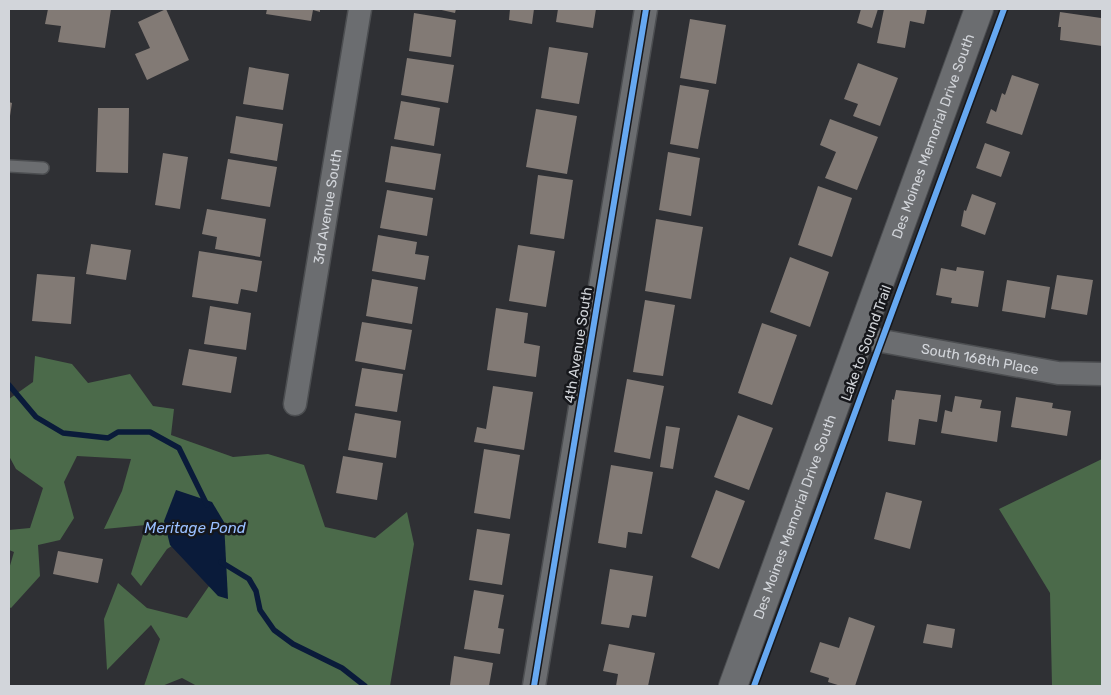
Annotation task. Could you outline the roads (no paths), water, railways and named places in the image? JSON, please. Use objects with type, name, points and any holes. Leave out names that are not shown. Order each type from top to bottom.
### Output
[{"type":"main road","name":"Des Moines Memorial Drive South","points":[[733,686],[979,9]]},
{"type":"street","name":"3rd Avenue South","points":[[295,404],[360,9]]},
{"type":"street","name":"4th Avenue South","points":[[534,686],[646,9]]},
{"type":"street","name":"South 168th Place","points":[[860,337],[1058,373],[1102,374]]},
{"type":"lane","points":[[9,166],[42,168]]},
{"type":"water","name":"Meritage Pond","points":[[176,490],[212,502],[224,522],[228,599],[218,596],[170,545],[164,521]]},
{"type":"waterway","points":[[9,385],[36,417],[63,433],[108,438],[118,432],[150,432],[179,448],[207,505]]},
{"type":"waterway","points":[[221,562],[249,579],[256,591],[260,610],[274,630],[293,644],[342,668],[365,686]]}]
